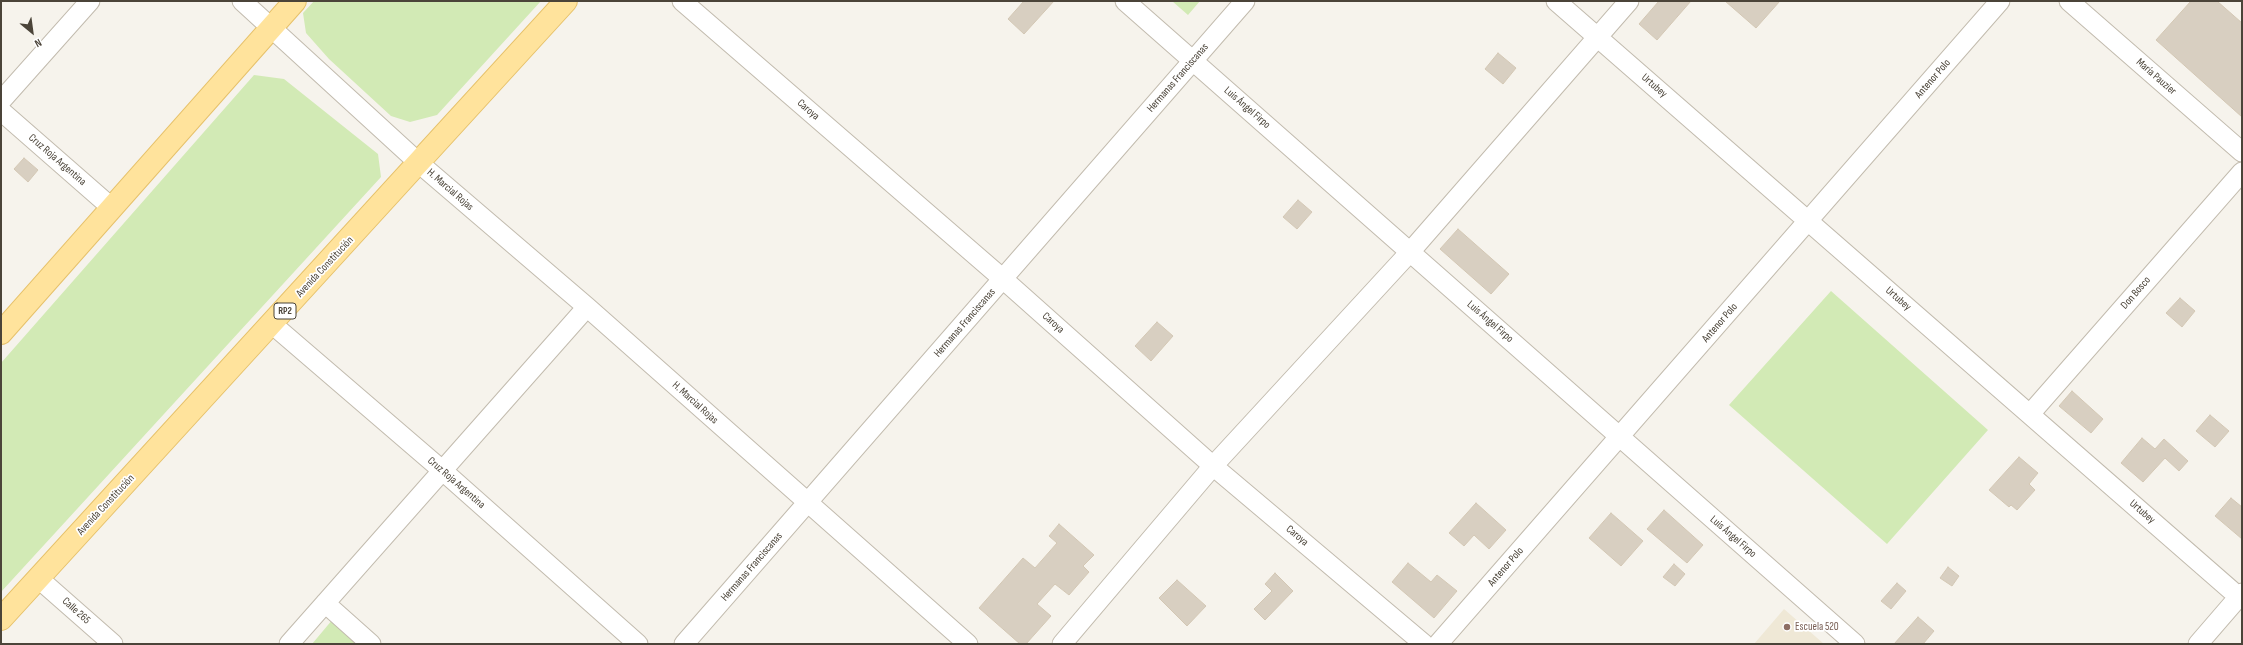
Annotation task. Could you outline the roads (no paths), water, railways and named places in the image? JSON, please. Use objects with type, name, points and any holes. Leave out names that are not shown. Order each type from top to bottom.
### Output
[{"type":"main road","points":[[1,333],[295,1]]},
{"type":"main road","name":"Avenida Constitución","points":[[1,619],[420,164],[566,1]]},
{"type":"street","points":[[1,101],[90,1]]},
{"type":"street","name":"Caroya","points":[[682,1],[1003,279],[1213,466],[1424,644]]},
{"type":"street","name":"Luis Ángel Firpo","points":[[1125,1],[1855,644]]},
{"type":"street","name":"Hermanas Franciscanas","points":[[684,644],[1245,1]]},
{"type":"street","name":"Urtubey","points":[[1556,1],[2240,595]]},
{"type":"street","points":[[1062,644],[1213,466],[1410,252],[1629,1]]},
{"type":"street","name":"Antenor Polo","points":[[1438,644],[2000,1]]},
{"type":"street","name":"María Pauzier","points":[[2069,1],[2242,152]]},
{"type":"street","points":[[249,3],[273,27]]},
{"type":"street","name":"H. Marcial Rojas","points":[[273,27],[420,164],[587,307],[968,644]]},
{"type":"street","name":"Cruz Roja Argentina","points":[[1,111],[112,208]]},
{"type":"street","name":"Don Bosco","points":[[2030,414],[2242,172]]},
{"type":"street","points":[[289,644],[587,307]]},
{"type":"street","name":"Cruz Roja Argentina","points":[[272,324],[443,471],[638,644]]},
{"type":"street","name":"Calle 265","points":[[38,578],[113,644]]},
{"type":"street","points":[[2198,644],[2240,595]]},
{"type":"street","points":[[325,603],[371,644]]},
{"type":"place","name":"Escuela 520","points":[[1787,627]]}]
